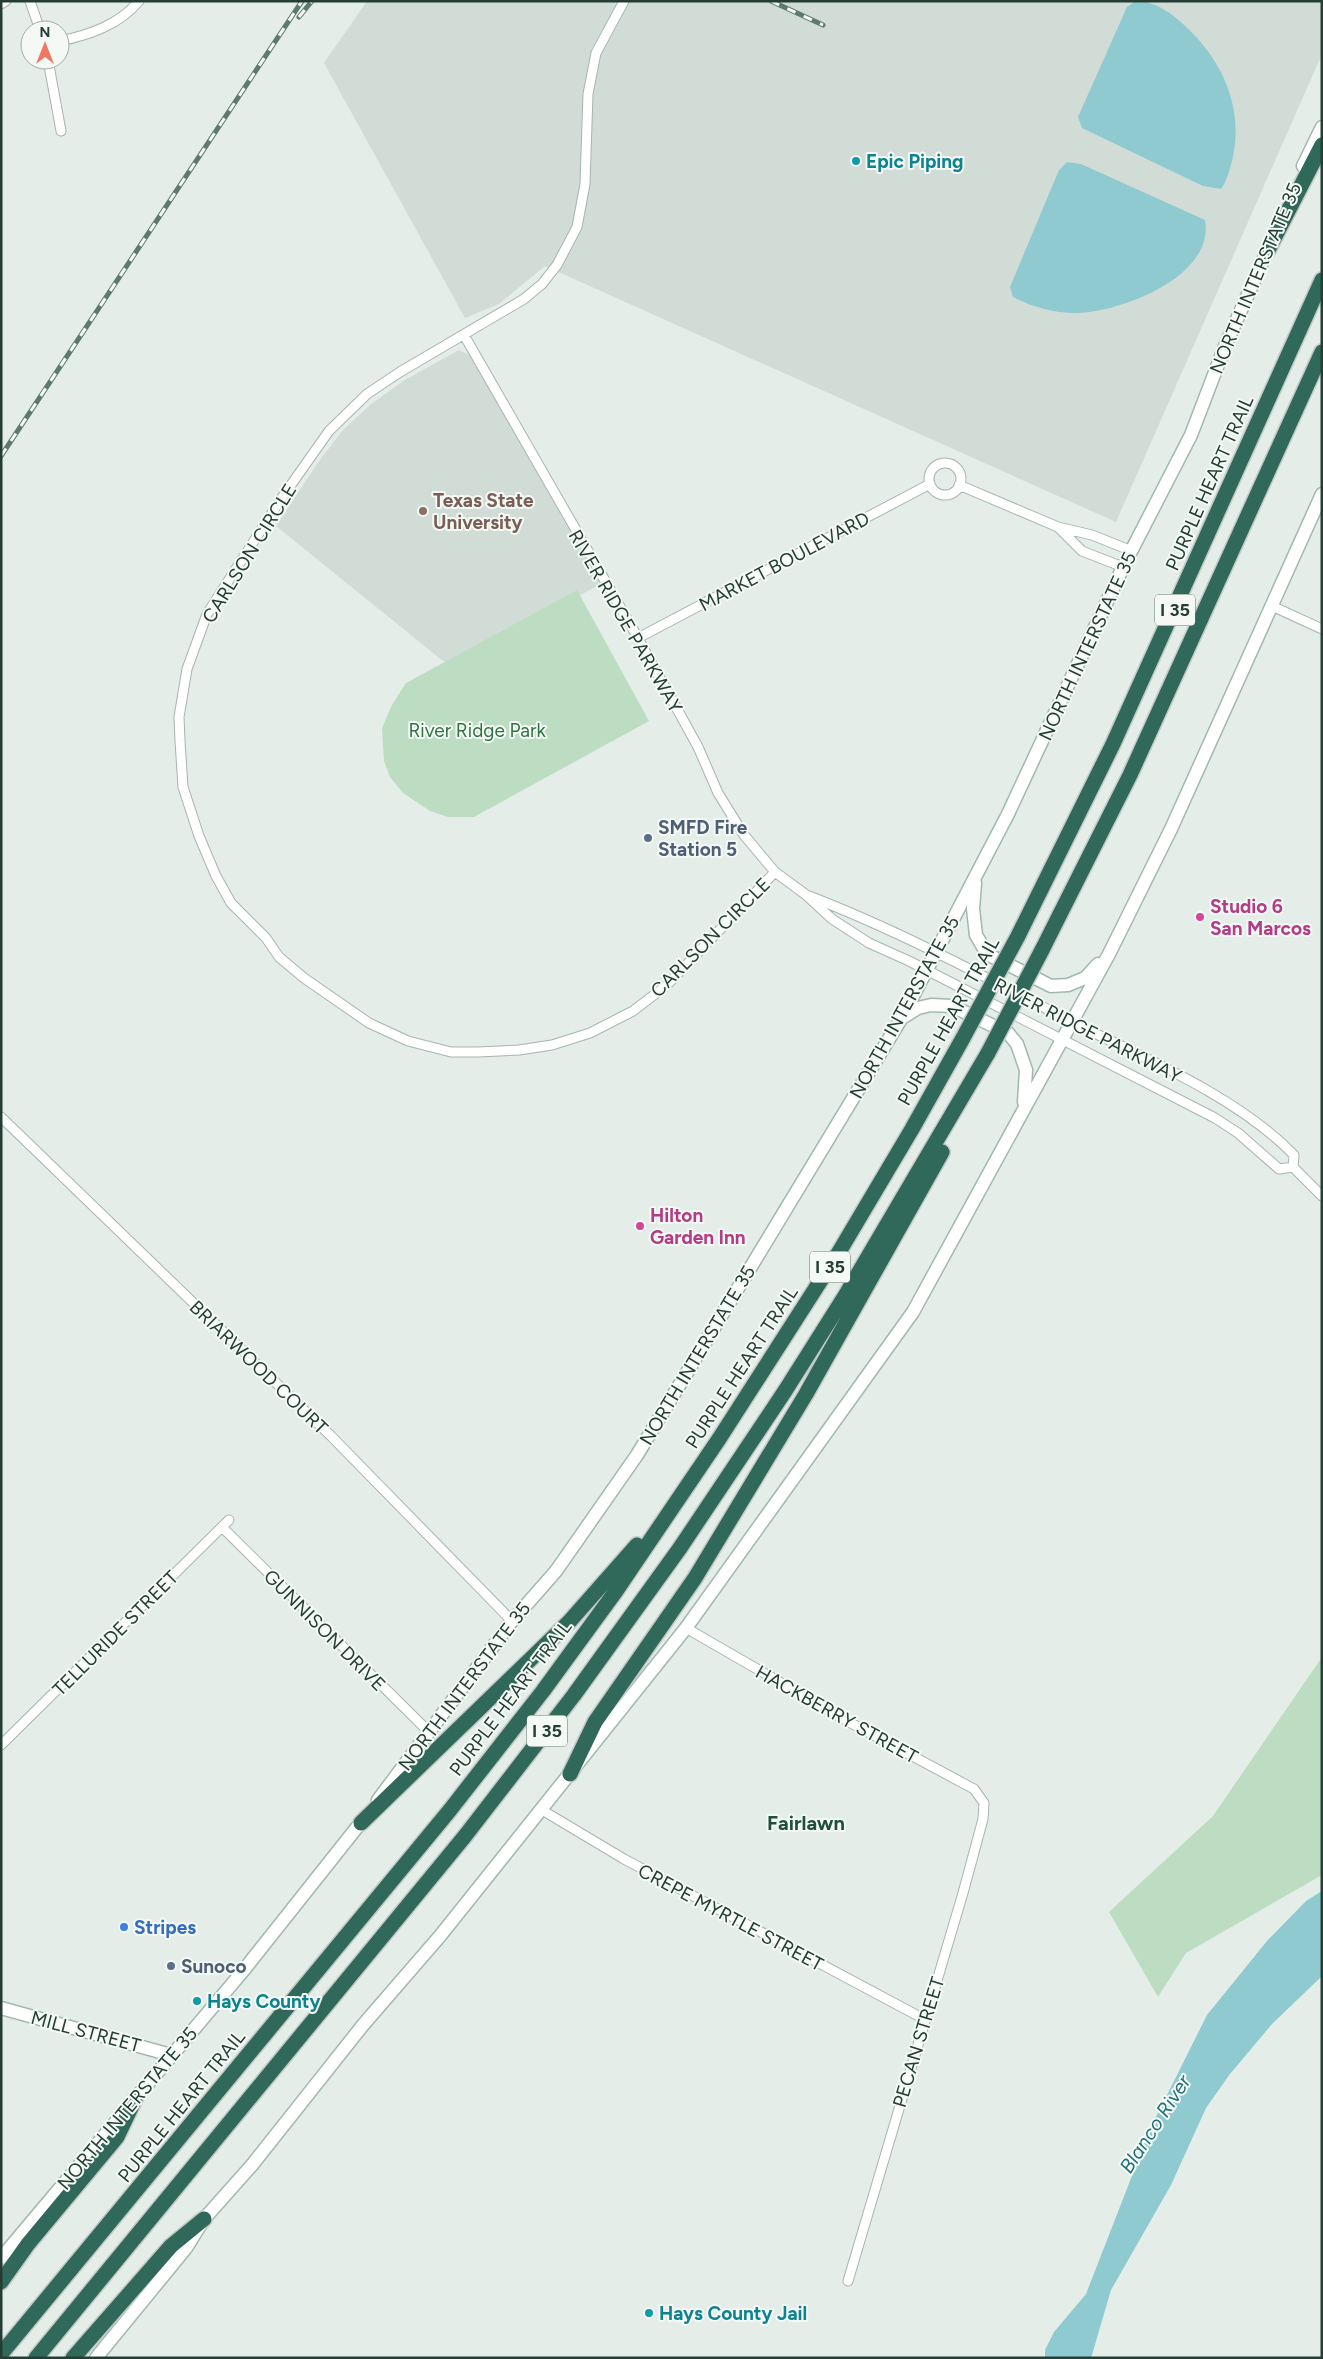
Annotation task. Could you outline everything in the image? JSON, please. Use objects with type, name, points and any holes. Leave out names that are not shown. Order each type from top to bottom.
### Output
[{"type":"highway","points":[[1267,252],[1322,145]]},
{"type":"highway","name":"PURPLE HEART TRAIL","points":[[1,2354],[450,1810],[548,1684],[616,1591],[839,1252],[963,1038],[1070,834],[1141,684],[1322,280]]},
{"type":"highway","name":"I 35","points":[[36,2358],[465,1836],[574,1695],[680,1548],[785,1391],[856,1279],[988,1053],[1042,950],[1130,775],[1322,352]]},
{"type":"highway","points":[[570,1774],[595,1722],[695,1578],[806,1394],[929,1177],[976,1087],[988,1053]]},
{"type":"highway","points":[[361,1823],[436,1749],[510,1682],[569,1622],[685,1488]]},
{"type":"highway","points":[[1,2282],[28,2244],[117,2137],[135,2099]]},
{"type":"highway","points":[[73,2358],[171,2246],[204,2219]]},
{"type":"main road","name":"NORTH INTERSTATE 35","points":[[1,2258],[243,1971],[361,1823],[512,1621],[556,1571],[637,1455],[901,1019],[925,970],[975,878],[1008,814],[1123,568],[1191,435],[1225,346],[1322,127]]},
{"type":"main road","points":[[96,2358],[186,2248],[204,2219],[252,2165],[363,2025],[440,1936],[686,1628],[913,1312],[954,1242],[1023,1107],[1109,954],[1172,829],[1322,494]]},
{"type":"main road","points":[[975,878],[973,909],[976,935],[987,954],[1051,986],[1068,985],[1085,978],[1109,954]]},
{"type":"main road","points":[[901,1019],[918,1008],[931,1005],[952,1006],[1008,1034],[1017,1044],[1026,1070],[1023,1107]]},
{"type":"main road","name":"MILL STREET","points":[[1,2008],[171,2055]]},
{"type":"street","points":[[1,4],[6,1]]},
{"type":"street","points":[[30,1],[37,20]]},
{"type":"street","points":[[70,39],[80,37],[116,22],[131,11],[139,1]]},
{"type":"street","name":"CARLSON CIRCLE","points":[[624,1],[596,54],[588,94],[585,184],[577,227],[557,265],[542,284],[524,299],[400,372],[367,394],[329,431],[281,500],[207,614],[187,669],[179,717],[183,787],[199,836],[216,876],[231,903],[266,938],[279,956],[304,978],[377,1028],[408,1041],[451,1052],[498,1052],[552,1044],[580,1036],[633,1011],[667,985],[775,872]]},
{"type":"street","points":[[50,70],[61,131]]},
{"type":"street","name":"RIVER RIDGE PARKWAY","points":[[464,335],[638,638],[698,747],[718,793],[744,835],[775,872],[805,894],[832,919],[869,943],[1215,1118],[1238,1133],[1279,1169],[1293,1167]]},
{"type":"street","points":[[948,463],[959,472],[959,485],[953,492],[944,494],[935,491],[930,484],[929,475],[934,467],[948,463]]},
{"type":"street","name":"MARKET BOULEVARD","points":[[638,638],[930,484]]},
{"type":"street","points":[[959,485],[1058,527],[1092,535],[1132,551]]},
{"type":"street","points":[[1058,527],[1082,550],[1123,568]]},
{"type":"street","points":[[1272,606],[1322,629]]},
{"type":"street","name":"RIVER RIDGE PARKWAY","points":[[805,894],[878,923],[1190,1082],[1244,1113],[1294,1155],[1293,1167],[1322,1196]]},
{"type":"street","name":"BRIARWOOD COURT","points":[[1,1117],[331,1436],[512,1621]]},
{"type":"street","name":"TELLURIDE STREET","points":[[1,1745],[229,1520]]},
{"type":"street","name":"GUNNISON DRIVE","points":[[222,1528],[429,1732]]},
{"type":"street","name":"HACKBERRY STREET","points":[[686,1628],[849,1722],[974,1789],[984,1802]]},
{"type":"street","name":"PECAN STREET","points":[[848,2281],[924,2019],[963,1893],[983,1819],[984,1802]]},
{"type":"street","name":"CREPE MYRTLE STREET","points":[[542,1810],[624,1859],[924,2019]]},
{"type":"shaded area","points":[[367,1],[1322,1],[1322,54],[1116,522],[545,266],[499,304],[465,318],[324,63]]},
{"type":"shaded area","name":"Texas State University","points":[[459,350],[471,356],[601,584],[448,665],[276,526],[317,464],[342,431],[370,405],[403,381]]},
{"type":"green space","name":"River Ridge Park","points":[[577,590],[649,721],[474,817],[448,817],[430,811],[403,793],[390,777],[384,761],[382,728],[392,705],[406,683]]},
{"type":"green space","points":[[1322,1657],[1322,1875],[1186,1953],[1158,1997],[1109,1912],[1213,1816]]},
{"type":"water","points":[[1136,1],[1143,1],[1161,8],[1183,24],[1209,53],[1227,86],[1235,122],[1235,141],[1229,172],[1221,189],[1203,186],[1082,128],[1078,117],[1127,7]]},
{"type":"water","points":[[1067,162],[1081,164],[1205,220],[1204,240],[1196,258],[1181,274],[1162,287],[1119,306],[1097,311],[1071,313],[1053,311],[1036,307],[1013,297],[1010,287],[1059,170]]},
{"type":"water","name":"Blanco River","points":[[1322,1891],[1322,1976],[1272,2024],[1230,2074],[1206,2108],[1171,2185],[1111,2290],[1091,2358],[1045,2358],[1045,2350],[1054,2332],[1086,2294],[1151,2127],[1207,2015],[1267,1941],[1306,1901]]},
{"type":"railway","points":[[1,456],[302,1]]},
{"type":"railway","points":[[299,17],[312,1]]},
{"type":"railway","points":[[771,1],[823,25]]},
{"type":"place","name":"Epic Piping","points":[[856,161]]},
{"type":"place","name":"Texas State University","points":[[423,511]]},
{"type":"place","name":"SMFD Fire Station 5","points":[[648,838]]},
{"type":"place","name":"Studio 6 San Marcos","points":[[1200,917]]},
{"type":"place","name":"Hilton Garden Inn","points":[[640,1226]]},
{"type":"place","name":"Stripes","points":[[124,1927]]},
{"type":"place","name":"Sunoco","points":[[171,1966]]},
{"type":"place","name":"Hays County","points":[[197,2001]]},
{"type":"place","name":"Hays County Jail","points":[[649,2313]]},
{"type":"district","name":"Fairlawn","points":[[806,1823]]}]
